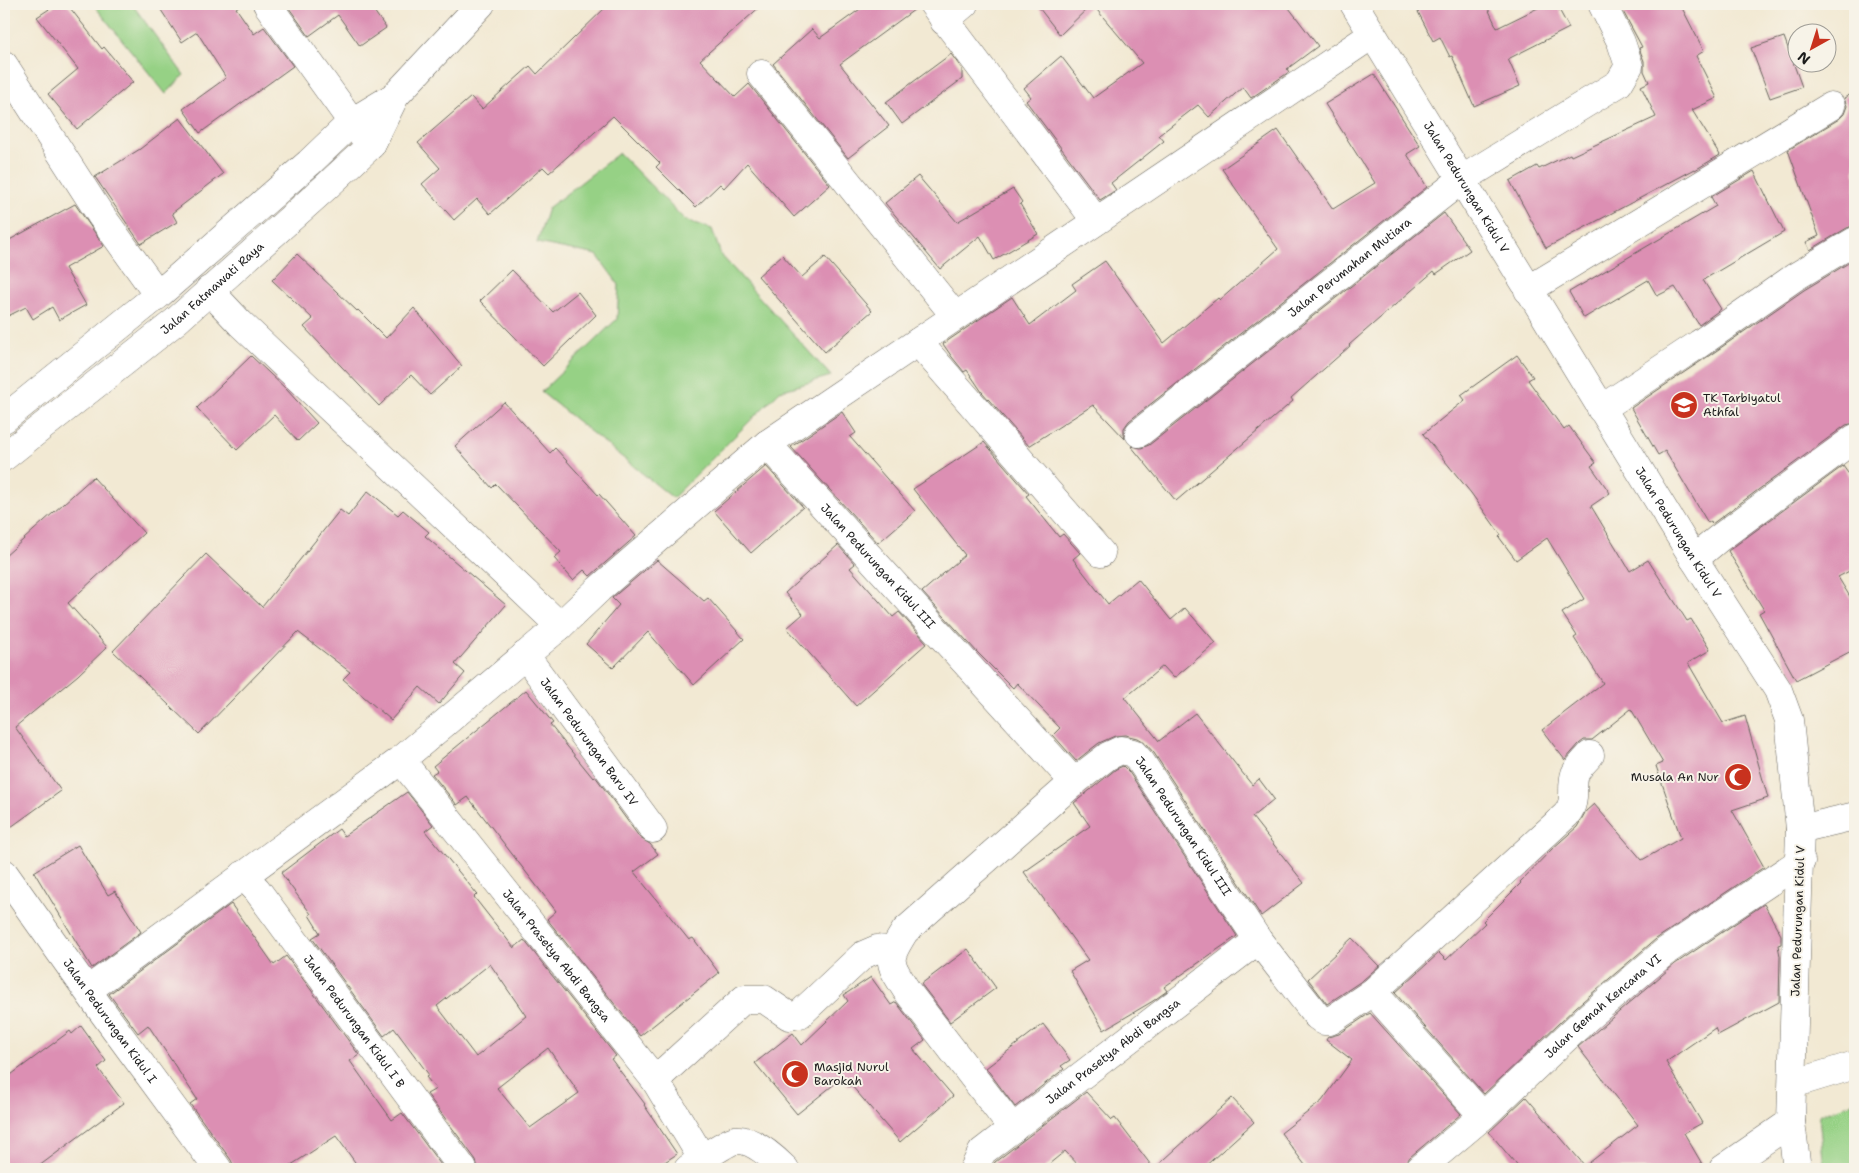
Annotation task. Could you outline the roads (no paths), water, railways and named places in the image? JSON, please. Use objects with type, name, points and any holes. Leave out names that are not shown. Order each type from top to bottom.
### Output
[{"type":"street","points":[[267,4],[352,122],[371,145]]},
{"type":"street","name":"Jalan Fatmawati Raya","points":[[4,419],[158,295],[309,163],[352,122],[395,96],[481,4]]},
{"type":"street","name":"Jalan Pedurungan Kidul V","points":[[1354,4],[1601,409],[1778,690],[1789,720],[1800,829],[1792,1122],[1797,1169]]},
{"type":"street","name":"Jalan Perumahan Mutiara","points":[[1139,433],[1461,180],[1619,83],[1629,66],[1621,42],[1602,4]]},
{"type":"street","points":[[947,10],[1096,221]]},
{"type":"street","points":[[88,990],[401,760],[560,626],[599,589],[767,444],[1372,35]]},
{"type":"street","points":[[4,64],[100,214],[158,295]]},
{"type":"street","points":[[761,74],[956,316]]},
{"type":"street","name":"Jalan Fatmawati Raya","points":[[4,457],[176,321],[327,186],[371,145],[395,96]]},
{"type":"street","points":[[1528,290],[1831,106]]},
{"type":"street","points":[[1601,409],[1700,344],[1794,277],[1855,241]]},
{"type":"street","points":[[209,290],[240,323],[560,626]]},
{"type":"street","points":[[918,342],[1101,553]]},
{"type":"street","points":[[1694,559],[1726,533],[1855,438]]},
{"type":"street","name":"Jalan Pedurungan Kidul III","points":[[767,444],[1074,782],[1108,756],[1122,750],[1133,753],[1141,762],[1258,940],[1317,1016],[1324,1020],[1330,1021],[1373,992],[1566,815],[1572,808],[1574,801],[1575,774],[1590,755]]},
{"type":"street","name":"Jalan Pedurungan Baru IV","points":[[525,655],[653,829]]},
{"type":"street","name":"Jalan Prasetya Abdi Bangsa","points":[[401,760],[655,1080],[695,1164]]},
{"type":"street","points":[[1012,1129],[907,990],[892,967],[892,952],[905,931],[1074,782]]},
{"type":"street","points":[[1800,829],[1855,816]]},
{"type":"street","name":"Jalan Gemah Kencana VI","points":[[1420,1169],[1483,1116],[1588,1018],[1666,951],[1800,862]]},
{"type":"street","name":"Jalan Pedurungan Kidul I","points":[[4,873],[218,1169]]},
{"type":"street","name":"Jalan Pedurungan Kidul I B","points":[[243,875],[257,890],[463,1169]]},
{"type":"street","name":"Jalan Prasetya Abdi Bangsa","points":[[974,1169],[982,1152],[1258,940]]},
{"type":"street","points":[[655,1080],[744,999],[764,998],[789,1016],[800,1014],[863,954],[877,949],[892,952]]},
{"type":"street","points":[[1373,992],[1483,1116]]},
{"type":"street","points":[[1793,1084],[1855,1065]]},
{"type":"street","points":[[1723,1169],[1792,1122]]},
{"type":"street","points":[[695,1164],[735,1140],[747,1142],[774,1158],[785,1169]]},
{"type":"place","name":"TK Tarbiyatul Athfal","points":[[1684,405]]},
{"type":"place","name":"Musala An Nur","points":[[1738,777]]},
{"type":"place","name":"Masjid Nurul Barokah","points":[[795,1074]]}]
